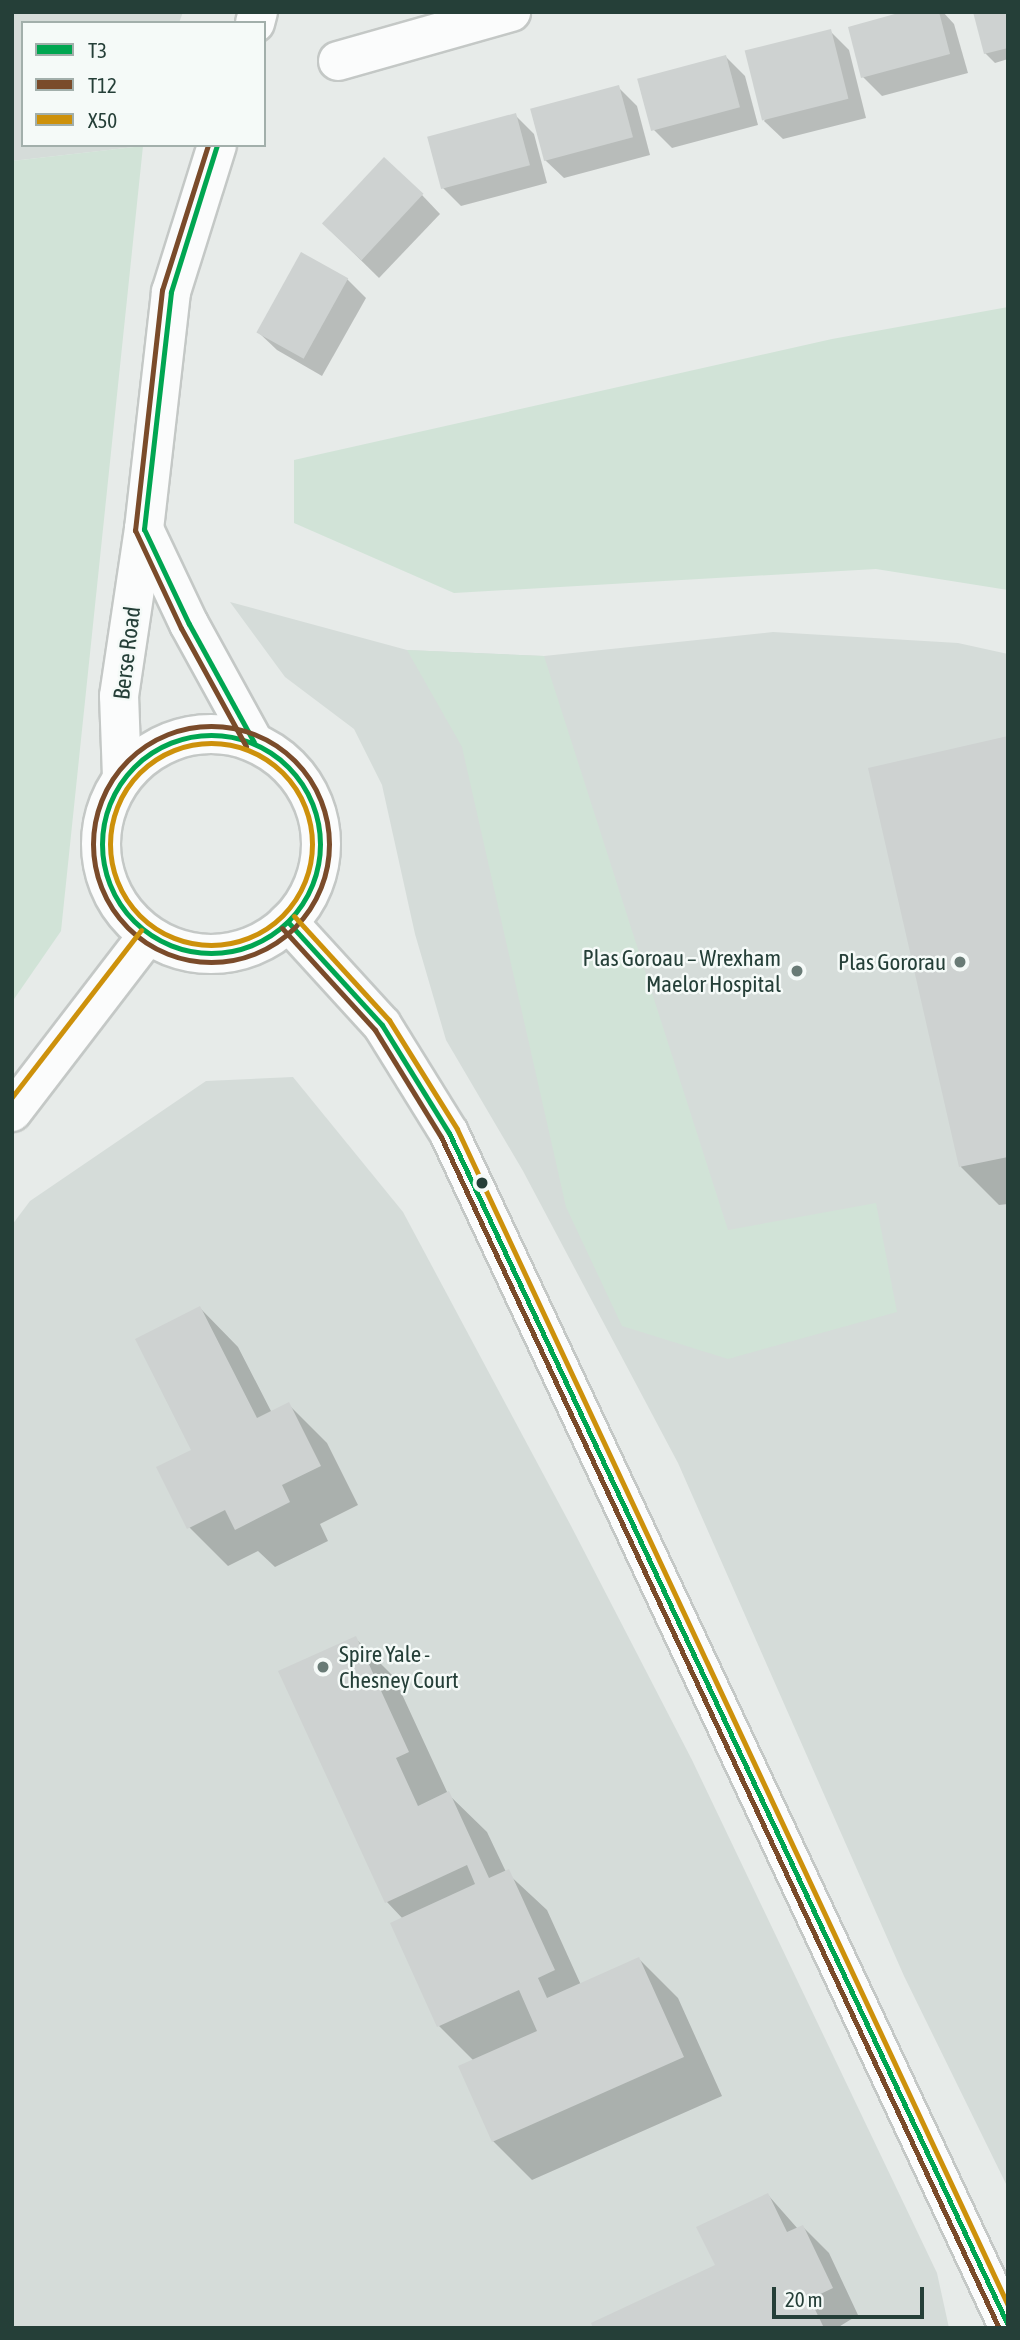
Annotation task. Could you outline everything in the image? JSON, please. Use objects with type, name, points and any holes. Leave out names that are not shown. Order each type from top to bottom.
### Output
[{"type":"main road","points":[[338,61],[512,12]]},
{"type":"main road","name":"Berse Road","points":[[122,777],[119,696],[144,529],[171,292],[216,147]]},
{"type":"main road","name":"Berse Road","points":[[144,529],[189,624],[254,742]]},
{"type":"main road","points":[[219,733],[254,742],[285,761],[307,789],[319,823],[320,859],[309,893],[288,922],[256,944],[220,954],[183,951],[148,935],[122,911],[106,879],[102,833],[106,809],[122,777],[149,752],[182,737],[219,733]]},
{"type":"main road","points":[[288,922],[382,1025],[449,1133],[1008,2326]]},
{"type":"main road","points":[[12,1112],[148,935]]},
{"type":"shaded area","points":[[12,12],[183,12],[180,21],[21,21],[21,147],[134,147],[12,161]]},
{"type":"shaded area","points":[[230,602],[407,650],[544,656],[773,632],[958,643],[1008,654],[1008,2188],[904,1976],[678,1463],[523,1171],[446,1040],[415,934],[382,785],[354,729],[285,677]]},
{"type":"shaded area","name":"Spire Yale - Chesney Court","points":[[293,1077],[403,1212],[570,1524],[692,1760],[937,2273],[949,2328],[12,2328],[12,1225],[30,1201],[206,1081]]},
{"type":"green space","points":[[143,147],[61,931],[12,1002],[12,161]]},
{"type":"green space","points":[[1008,307],[1008,590],[876,569],[454,593],[294,523],[294,460],[832,339]]},
{"type":"green space","points":[[407,650],[544,656],[728,1230],[876,1203],[897,1312],[728,1359],[622,1326],[566,1207],[462,747]]},
{"type":"building","points":[[902,12],[939,12],[950,54],[861,78],[848,27]]},
{"type":"building","points":[[973,12],[1008,12],[1008,48],[984,54]]},
{"type":"building","points":[[831,29],[848,99],[762,120],[745,51]]},
{"type":"building","points":[[726,55],[740,107],[651,131],[637,79]]},
{"type":"building","points":[[619,85],[633,137],[544,161],[530,109]]},
{"type":"building","points":[[516,113],[530,165],[441,189],[427,137]]},
{"type":"building","points":[[384,157],[423,194],[361,260],[322,224]]},
{"type":"building","points":[[301,252],[348,278],[304,359],[256,332]]},
{"type":"building","name":"Plas Gororau","points":[[1008,736],[1008,1157],[959,1167],[868,768]]},
{"type":"building","points":[[200,1306],[257,1418],[289,1402],[321,1466],[282,1485],[290,1502],[235,1530],[225,1510],[187,1529],[156,1467],[191,1450],[135,1339]]},
{"type":"building","points":[[356,1636],[409,1752],[396,1758],[418,1806],[449,1791],[489,1878],[509,1869],[555,1970],[538,1978],[547,1998],[639,1957],[684,2057],[492,2142],[458,2066],[537,2031],[519,1990],[437,2027],[390,1923],[475,1884],[467,1865],[385,1903],[278,1671]]},
{"type":"building","points":[[768,2193],[787,2232],[803,2225],[833,2288],[810,2299],[824,2328],[593,2328],[591,2323],[715,2265],[696,2227]]},
{"type":"transit line","name":"T12","points":[[207,147],[162,290],[135,530],[181,628],[246,746]]},
{"type":"transit line","name":"T3","points":[[216,147],[171,292],[144,529],[189,624],[254,742]]},
{"type":"transit line","name":"T12","points":[[199,726],[223,726],[267,740],[295,760],[320,799],[327,821],[329,844],[327,867],[320,889],[295,928],[267,948],[245,957],[223,962],[199,962],[155,948],[127,928],[107,900],[98,878],[93,856],[93,832],[107,788],[127,760],[155,740],[177,731],[199,726]]},
{"type":"transit line","name":"T3","points":[[222,735],[263,747],[296,775],[308,792],[316,812],[320,844],[316,876],[308,896],[280,929],[263,941],[243,949],[200,953],[159,941],[126,913],[114,896],[106,876],[102,833],[114,792],[142,759],[159,747],[179,739],[222,735]]},
{"type":"transit line","name":"X50","points":[[211,743],[250,751],[267,760],[282,773],[295,788],[304,805],[312,844],[304,883],[295,900],[282,915],[267,928],[250,937],[211,945],[172,937],[155,928],[140,915],[127,900],[118,883],[110,844],[118,805],[127,788],[140,773],[155,760],[172,751],[211,743]]},
{"type":"transit line","name":"X50","points":[[294,916],[389,1020],[457,1129],[1008,2305]]},
{"type":"transit line","name":"T3","points":[[288,922],[382,1025],[449,1133],[1008,2325]]},
{"type":"transit line","name":"T12","points":[[282,928],[375,1030],[441,1137],[999,2328]]},
{"type":"transit line","name":"X50","points":[[12,1097],[141,930]]},
{"type":"place","name":"Plas Gororau","points":[[960,962]]},
{"type":"place","name":"Plas Goroau – Wrexham Maelor Hospital","points":[[797,971]]},
{"type":"place","name":"Spire Yale - Chesney Court","points":[[323,1667]]}]
